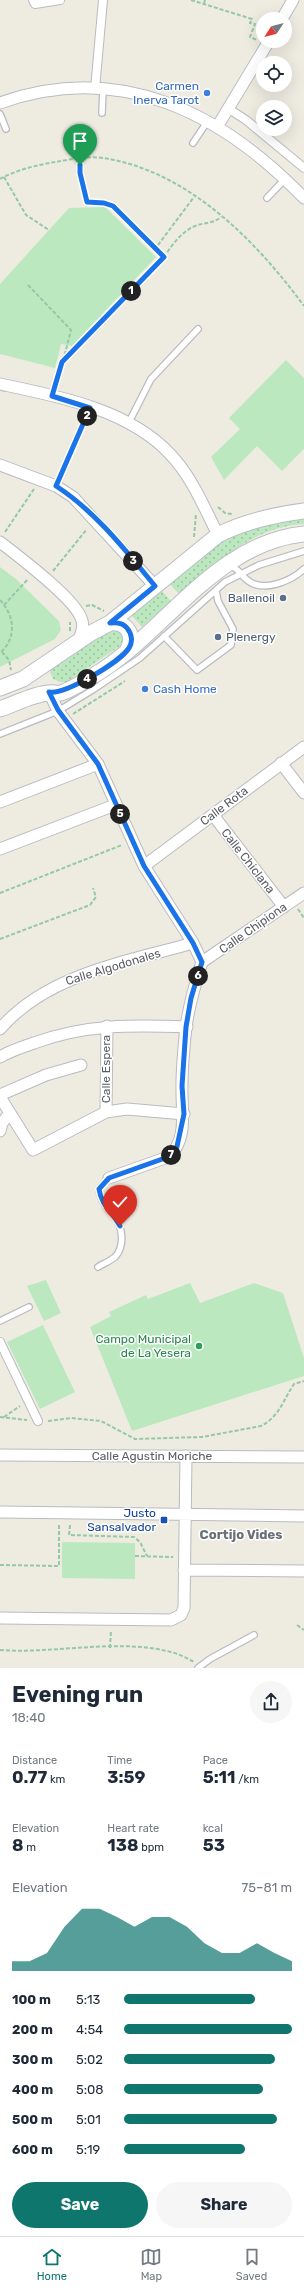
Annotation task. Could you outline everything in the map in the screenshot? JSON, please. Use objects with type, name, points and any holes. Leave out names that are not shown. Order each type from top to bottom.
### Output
[{"type":"main road","points":[[0,688],[23,679],[106,624],[218,535],[236,526],[282,514],[304,511]]},
{"type":"main road","points":[[0,709],[49,692],[60,693],[74,687],[102,670],[127,651],[225,565],[264,543],[304,534]]},
{"type":"main road","points":[[106,624],[121,624],[129,630],[131,641],[127,651]]},
{"type":"main road","points":[[42,666],[38,676],[39,681],[41,686],[49,692]]},
{"type":"street","points":[[33,0],[35,4],[60,0]]},
{"type":"street","points":[[99,89],[103,0]]},
{"type":"street","points":[[286,12],[293,0]]},
{"type":"street","points":[[212,124],[229,109],[265,48]]},
{"type":"street","points":[[0,103],[51,92],[99,89],[122,90],[157,98],[212,124],[244,145],[285,179],[304,198]]},
{"type":"street","points":[[229,109],[246,120],[304,168]]},
{"type":"street","points":[[0,384],[52,396],[90,408],[128,424],[159,443],[175,459],[190,478],[218,535]]},
{"type":"street","points":[[0,465],[56,486],[73,497],[95,519],[155,586]]},
{"type":"street","points":[[2,538],[46,580],[81,618],[83,626],[78,642]]},
{"type":"street","points":[[81,618],[106,624]]},
{"type":"street","points":[[49,692],[58,710],[98,764],[115,805],[144,866],[193,943],[202,962],[191,998],[186,1027],[182,1086],[184,1114],[176,1151],[168,1157],[109,1178]]},
{"type":"street","name":"Calle Rota","points":[[144,866],[304,747]]},
{"type":"street","points":[[281,763],[304,793]]},
{"type":"street","points":[[0,802],[98,764]]},
{"type":"street","points":[[0,849],[115,805]]},
{"type":"street","name":"Calle Chiclana","points":[[213,815],[284,907]]},
{"type":"street","name":"Calle Chipiona","points":[[202,962],[304,893]]},
{"type":"street","name":"Calle Algodonales","points":[[0,1027],[41,994],[58,984],[90,972],[193,943]]},
{"type":"street","points":[[0,1057],[54,1035],[107,1026],[186,1027]]},
{"type":"street","name":"Calle Espera","points":[[106,1112],[107,1026]]},
{"type":"street","points":[[81,1065],[46,1075],[0,1096],[33,1150],[106,1112],[127,1109],[184,1114]]},
{"type":"street","points":[[0,1131],[2,1123],[10,1113]]},
{"type":"street","points":[[0,1342],[38,1422]]},
{"type":"street","name":"Calle Agustin Moriche","points":[[0,1455],[304,1457]]},
{"type":"street","points":[[0,1618],[171,1620],[178,1618],[184,1608],[184,1514],[186,1456]]},
{"type":"street","points":[[0,1512],[304,1516]]},
{"type":"street","points":[[184,1570],[304,1571]]},
{"type":"lane","points":[[99,89],[102,113]]},
{"type":"lane","points":[[0,114],[6,129]]},
{"type":"lane","points":[[193,144],[212,124]]},
{"type":"lane","points":[[267,198],[285,179]]},
{"type":"lane","points":[[128,424],[151,379],[198,329]]},
{"type":"lane","points":[[0,734],[58,710],[117,674],[164,636],[225,582],[259,565],[304,551]]},
{"type":"lane","points":[[225,565],[233,566],[254,584],[279,584],[294,578],[304,569]]},
{"type":"lane","points":[[164,636],[197,670],[231,645],[234,629],[218,601],[216,591]]},
{"type":"lane","points":[[98,1267],[114,1257],[122,1241],[120,1226],[116,1217],[103,1204],[100,1196],[99,1189],[109,1178]]},
{"type":"lane","points":[[0,1321],[29,1307]]},
{"type":"lane","points":[[200,1667],[254,1635]]},
{"type":"path","points":[[191,0],[252,19],[250,23],[255,24],[250,37],[256,39]]},
{"type":"path","points":[[204,4],[205,0]]},
{"type":"path","points":[[79,158],[80,173],[88,207]]},
{"type":"path","points":[[0,179],[41,165],[79,158],[108,158],[136,166],[176,183],[221,217],[262,255],[304,306]]},
{"type":"path","points":[[4,177],[26,215],[49,230]]},
{"type":"path","points":[[155,248],[194,197]]},
{"type":"path","points":[[87,202],[104,203],[113,206],[164,257]]},
{"type":"path","points":[[62,362],[164,257],[184,232],[194,226],[216,221],[221,217]]},
{"type":"path","points":[[28,285],[71,330],[52,396]]},
{"type":"path","points":[[56,486],[90,408]]},
{"type":"path","points":[[2,538],[40,480]]},
{"type":"path","points":[[46,580],[95,519]]},
{"type":"path","points":[[4,605],[36,570]]},
{"type":"path","points":[[0,600],[10,614],[12,630],[9,642],[1,653],[9,660],[11,672]]},
{"type":"path","points":[[0,893],[132,841]]},
{"type":"path","points":[[0,940],[90,905],[96,897],[92,888]]},
{"type":"path","points":[[0,1417],[38,1422],[71,1418],[102,1421],[135,1439],[202,1437],[261,1426],[270,1422],[284,1404],[294,1384],[304,1381]]},
{"type":"path","points":[[4,1418],[14,1412],[26,1396]]},
{"type":"path","points":[[65,1512],[69,1535],[134,1537],[140,1542],[146,1556]]},
{"type":"path","points":[[0,1565],[59,1566],[65,1512]]},
{"type":"path","points":[[135,1556],[184,1558]]},
{"type":"path","points":[[110,1648],[111,1619]]},
{"type":"path","points":[[297,1625],[304,1630]]},
{"type":"path","points":[[0,1650],[25,1652],[135,1647],[172,1652],[200,1667]]},
{"type":"green space","points":[[105,207],[156,257],[72,346],[61,344],[55,368],[0,354],[0,284],[69,208]]},
{"type":"green space","points":[[286,360],[304,378],[304,449],[282,471],[257,446],[224,480],[211,457],[240,429],[229,418]]},
{"type":"green space","points":[[304,518],[304,524],[268,532],[236,548],[179,594],[168,582],[230,535],[259,525]]},
{"type":"green space","points":[[0,567],[16,579],[59,621],[61,630],[55,639],[0,667]]},
{"type":"green space","points":[[161,590],[171,601],[142,627],[131,615]]},
{"type":"green space","points":[[108,630],[119,630],[122,634],[123,642],[120,646],[67,682],[60,682],[53,679],[50,672],[51,669]]},
{"type":"green space","points":[[46,1280],[61,1313],[44,1321],[27,1286]]},
{"type":"green space","name":"Campo Municipal de La Yesera","points":[[190,1283],[200,1303],[254,1283],[283,1293],[304,1358],[304,1376],[132,1431],[90,1327],[111,1316],[109,1312],[146,1295],[148,1299]]},
{"type":"green space","points":[[43,1325],[75,1392],[40,1409],[7,1342]]},
{"type":"green space","points":[[62,1542],[135,1543],[135,1579],[62,1578]]},
{"type":"place","name":"Carmen Inerva Tarot","points":[[207,93]]},
{"type":"place","name":"Ballenoil","points":[[283,598]]},
{"type":"place","name":"Plenergy","points":[[218,637]]},
{"type":"place","name":"Cash Home","points":[[145,689]]},
{"type":"place","name":"Campo Municipal de La Yesera","points":[[199,1346]]},
{"type":"place","name":"Justo Sansalvador","points":[[164,1520]]},
{"type":"district","name":"Cortijo Vides","points":[[241,1534]]},
{"type":"route","points":[[80,165],[80,173],[87,202],[104,203],[113,206],[164,257],[62,362],[52,396],[76,402],[90,408],[56,486],[73,497],[95,519],[155,586],[110,623],[116,622],[126,626],[129,630],[131,641],[127,651],[102,670],[74,687],[60,693],[55,694],[49,692],[52,702],[84,742],[98,764],[115,805],[144,866],[193,943],[202,962],[191,998],[186,1027],[182,1086],[184,1114],[176,1151],[168,1157],[109,1178],[99,1189],[103,1204],[116,1217],[120,1226]]}]
